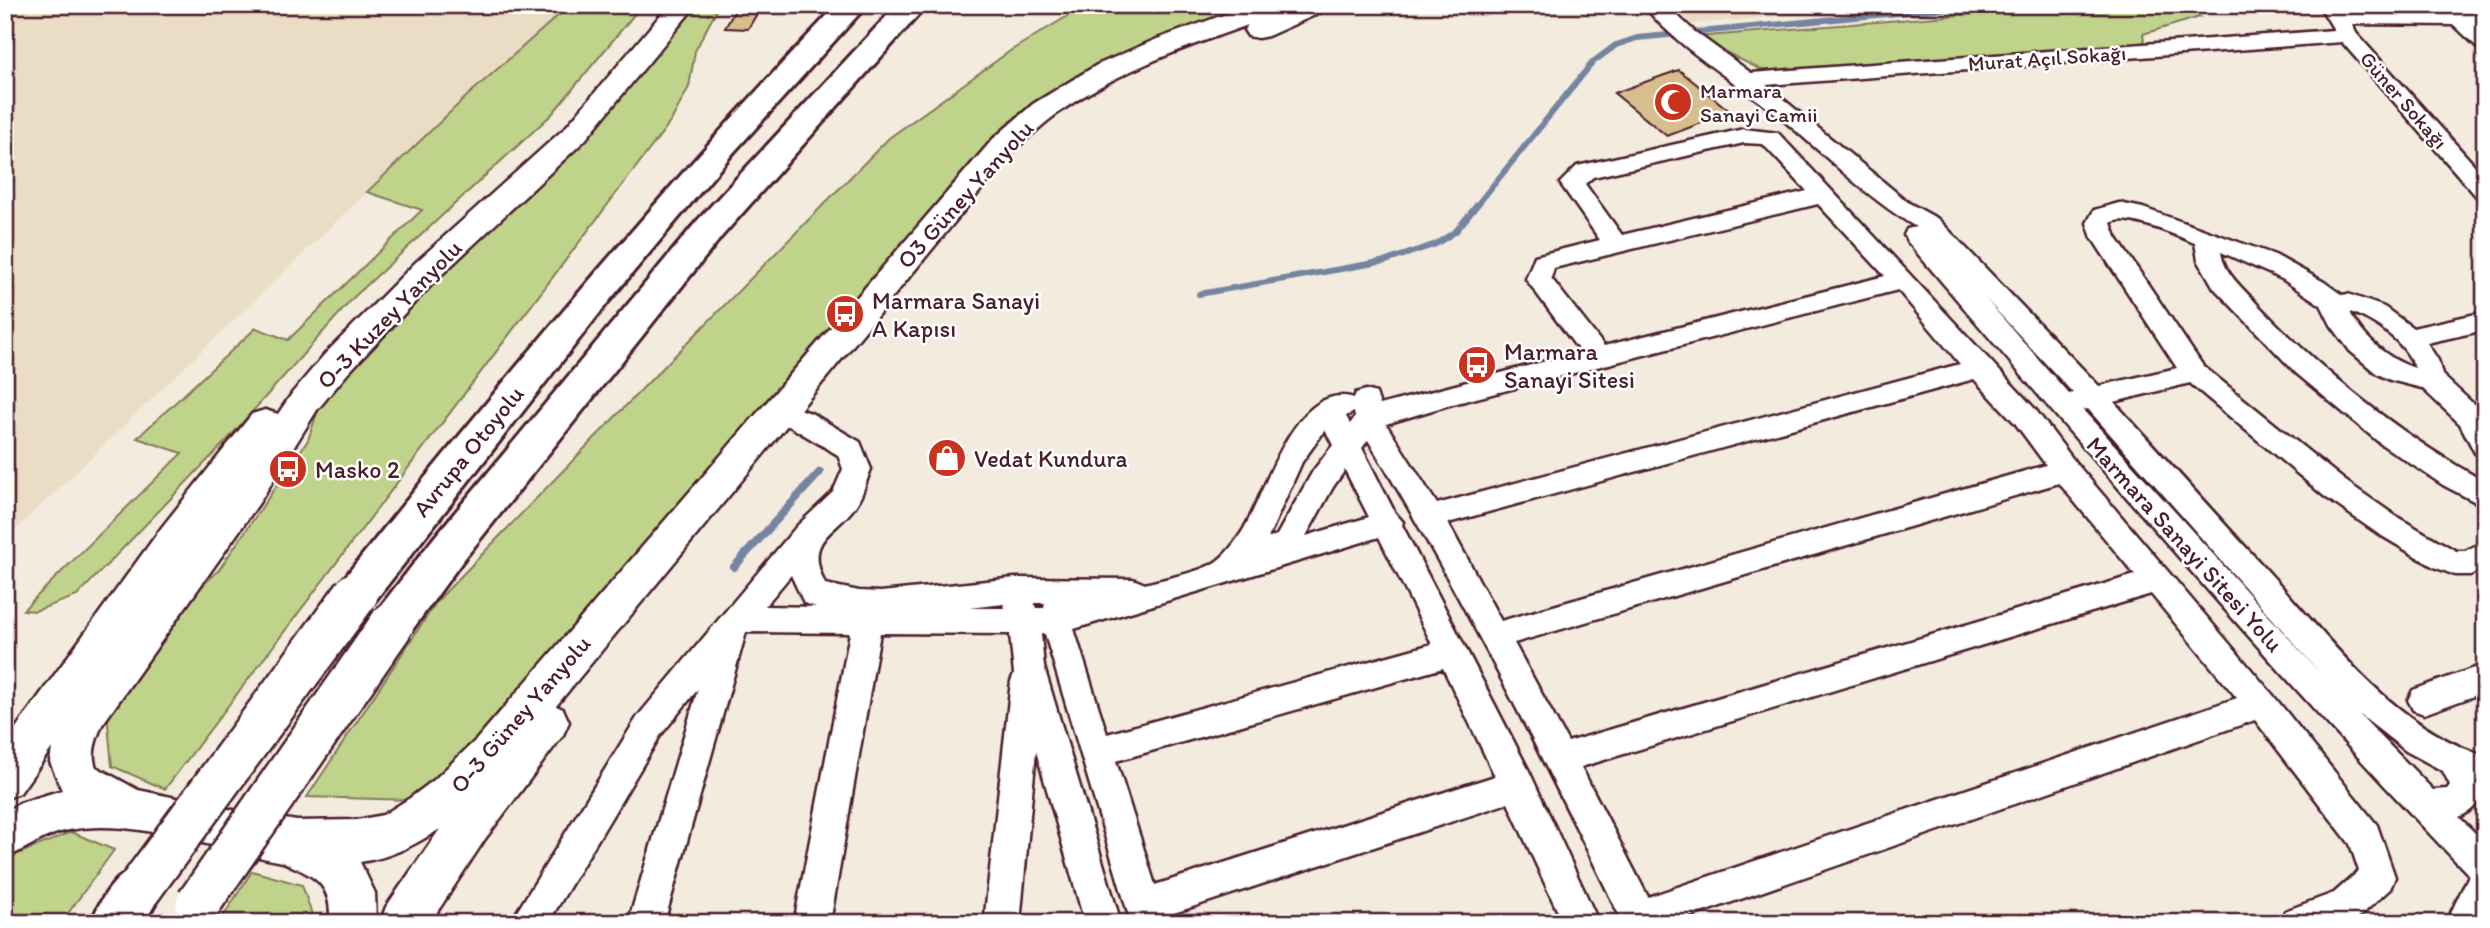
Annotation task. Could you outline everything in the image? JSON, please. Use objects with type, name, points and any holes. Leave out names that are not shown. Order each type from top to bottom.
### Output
[{"type":"highway","name":"Avrupa Otoyolu","points":[[128,905],[356,594],[475,442],[632,252],[853,5]]},
{"type":"highway","name":"Avrupa Otoyolu","points":[[191,913],[392,624],[447,551],[710,228],[913,5]]},
{"type":"main road","name":"O-3 Kuzey Yanyolu","points":[[5,779],[176,538],[290,393],[347,328],[410,267],[561,133],[669,5]]},
{"type":"main road","name":"O-3 Kuzey Yanyolu","points":[[134,810],[89,789],[75,777],[71,762],[74,740],[86,715],[246,493],[305,401],[336,364],[426,271],[575,134],[617,88],[683,5]]},
{"type":"main road","name":"O3 Güney Yanyolu","points":[[789,416],[1003,145],[1043,110],[1107,71],[1167,45],[1278,5]]},
{"type":"main road","points":[[789,416],[1034,137],[1090,98],[1139,74],[1269,26],[1315,5]]},
{"type":"main road","name":"O-3 Güney Yanyolu","points":[[5,837],[52,812],[85,806],[134,810],[287,841],[356,842],[399,831],[446,799],[513,730],[567,660],[789,416]]},
{"type":"main road","name":"O-3 Güney Yanyolu","points":[[403,923],[469,824],[789,416]]},
{"type":"main road","points":[[287,841],[327,859],[346,876],[355,908],[353,923]]},
{"type":"street","name":"Marmara Sanayi Sitesi Yolu","points":[[1654,5],[1672,24],[1747,80],[1901,208],[1930,225],[2093,397],[2359,694],[2402,733],[2471,767]]},
{"type":"street","points":[[2453,12],[2485,44]]},
{"type":"street","name":"Murat Açıl Sokağı","points":[[1747,80],[2338,19],[2453,12],[2485,19]]},
{"type":"street","name":"Güner Sokağı","points":[[2338,19],[2485,192]]},
{"type":"street","points":[[1616,245],[1572,183],[1585,171],[1744,136],[1770,138],[2025,416],[2065,470],[2261,704],[2365,836],[2378,877],[2345,906],[2298,923]]},
{"type":"street","points":[[1598,357],[1538,279],[1544,262],[1823,195]]},
{"type":"street","name":"Marmara Sanayi Sitesi Yolu","points":[[1901,208],[1913,232],[2062,405],[2340,718],[2485,867]]},
{"type":"street","points":[[2485,446],[2470,417],[2429,379],[2425,361],[2404,336],[2379,315],[2348,303],[2337,304],[2275,266],[2135,213],[2108,212],[2102,215],[2099,223],[2104,238],[2194,373],[2334,488],[2405,537],[2455,563],[2470,563],[2485,554]]},
{"type":"street","points":[[2207,239],[2210,261],[2230,289],[2314,376],[2386,433],[2451,478],[2485,496]]},
{"type":"street","points":[[1227,570],[1254,539],[1295,446],[1329,410],[1367,410],[1449,395],[1903,280]]},
{"type":"street","points":[[2337,304],[2334,305],[2337,315],[2371,353],[2402,375],[2411,379],[2429,379]]},
{"type":"street","points":[[2404,336],[2413,337],[2485,321]]},
{"type":"street","points":[[1430,517],[1979,368]]},
{"type":"street","points":[[2062,405],[2194,373]]},
{"type":"street","points":[[1329,410],[1388,522],[1518,784],[1581,923]]},
{"type":"street","points":[[1367,410],[1430,517],[1560,759],[1640,920],[2261,704]]},
{"type":"street","points":[[1227,570],[1287,542],[1367,410]]},
{"type":"street","points":[[528,923],[649,726],[809,532],[845,499],[858,469],[850,449],[789,416]]},
{"type":"street","points":[[1493,636],[2065,470]]},
{"type":"street","points":[[735,619],[826,618],[874,613],[1032,611],[1161,592],[1388,522]]},
{"type":"street","points":[[809,532],[802,566],[815,594],[859,604],[874,613]]},
{"type":"street","points":[[1560,759],[2158,580]]},
{"type":"street","points":[[1032,611],[1063,589],[1161,592]]},
{"type":"street","points":[[1032,611],[1063,589]]},
{"type":"street","points":[[1032,611],[1096,752],[1147,915],[1518,784]]},
{"type":"street","points":[[1002,923],[1032,611]]},
{"type":"street","points":[[812,923],[874,613]]},
{"type":"street","points":[[646,923],[735,619]]},
{"type":"street","points":[[1096,752],[1451,652]]},
{"type":"street","points":[[1028,667],[1103,923]]},
{"type":"street","points":[[2424,701],[2485,678]]},
{"type":"street","points":[[2425,807],[2455,803],[2467,791],[2471,767]]},
{"type":"street","points":[[2464,923],[2485,881]]},
{"type":"shaded area","points":[[5,5],[570,5],[467,96],[5,540]]},
{"type":"shaded area","points":[[1674,5],[1908,5],[1691,24]]},
{"type":"green space","points":[[570,5],[642,5],[552,114],[354,297],[228,439],[77,596],[35,611],[23,610],[182,453],[137,438],[256,328],[288,340],[422,210],[367,192],[467,96]]},
{"type":"green space","points":[[695,5],[719,5],[695,51],[689,87],[671,121],[165,789],[112,766],[107,714],[172,614],[218,571],[308,440],[321,401],[335,378],[566,150],[654,55]]},
{"type":"green space","points":[[1086,5],[1272,5],[1121,54],[1051,96],[504,720],[413,800],[307,797],[437,601],[643,388],[889,138],[1010,51]]},
{"type":"green space","points":[[2068,6],[2188,6],[2200,17],[2143,34],[2145,45],[1769,74],[1696,37]]},
{"type":"green space","points":[[71,832],[114,850],[61,923],[5,923],[5,866],[13,856]]},
{"type":"green space","points":[[252,871],[302,885],[315,923],[219,923]]},
{"type":"building","points":[[738,5],[762,5],[748,29],[725,28]]},
{"type":"building","name":"Marmara Sanayi Camii","points":[[1679,70],[1731,112],[1667,136],[1614,93]]},
{"type":"waterway","points":[[1199,294],[1386,261],[1436,244],[1456,231],[1593,62],[1616,45],[1637,38],[1981,5]]},
{"type":"waterway","points":[[734,567],[820,472]]},
{"type":"place","name":"Marmara Sanayi Camii","points":[[1673,102]]},
{"type":"place","name":"Marmara Sanayi A Kapısı","points":[[845,314]]},
{"type":"place","name":"Marmara Sanayi Sitesi","points":[[1477,365]]},
{"type":"place","name":"Vedat Kundura","points":[[947,458]]},
{"type":"place","name":"Masko 2","points":[[288,469]]}]
